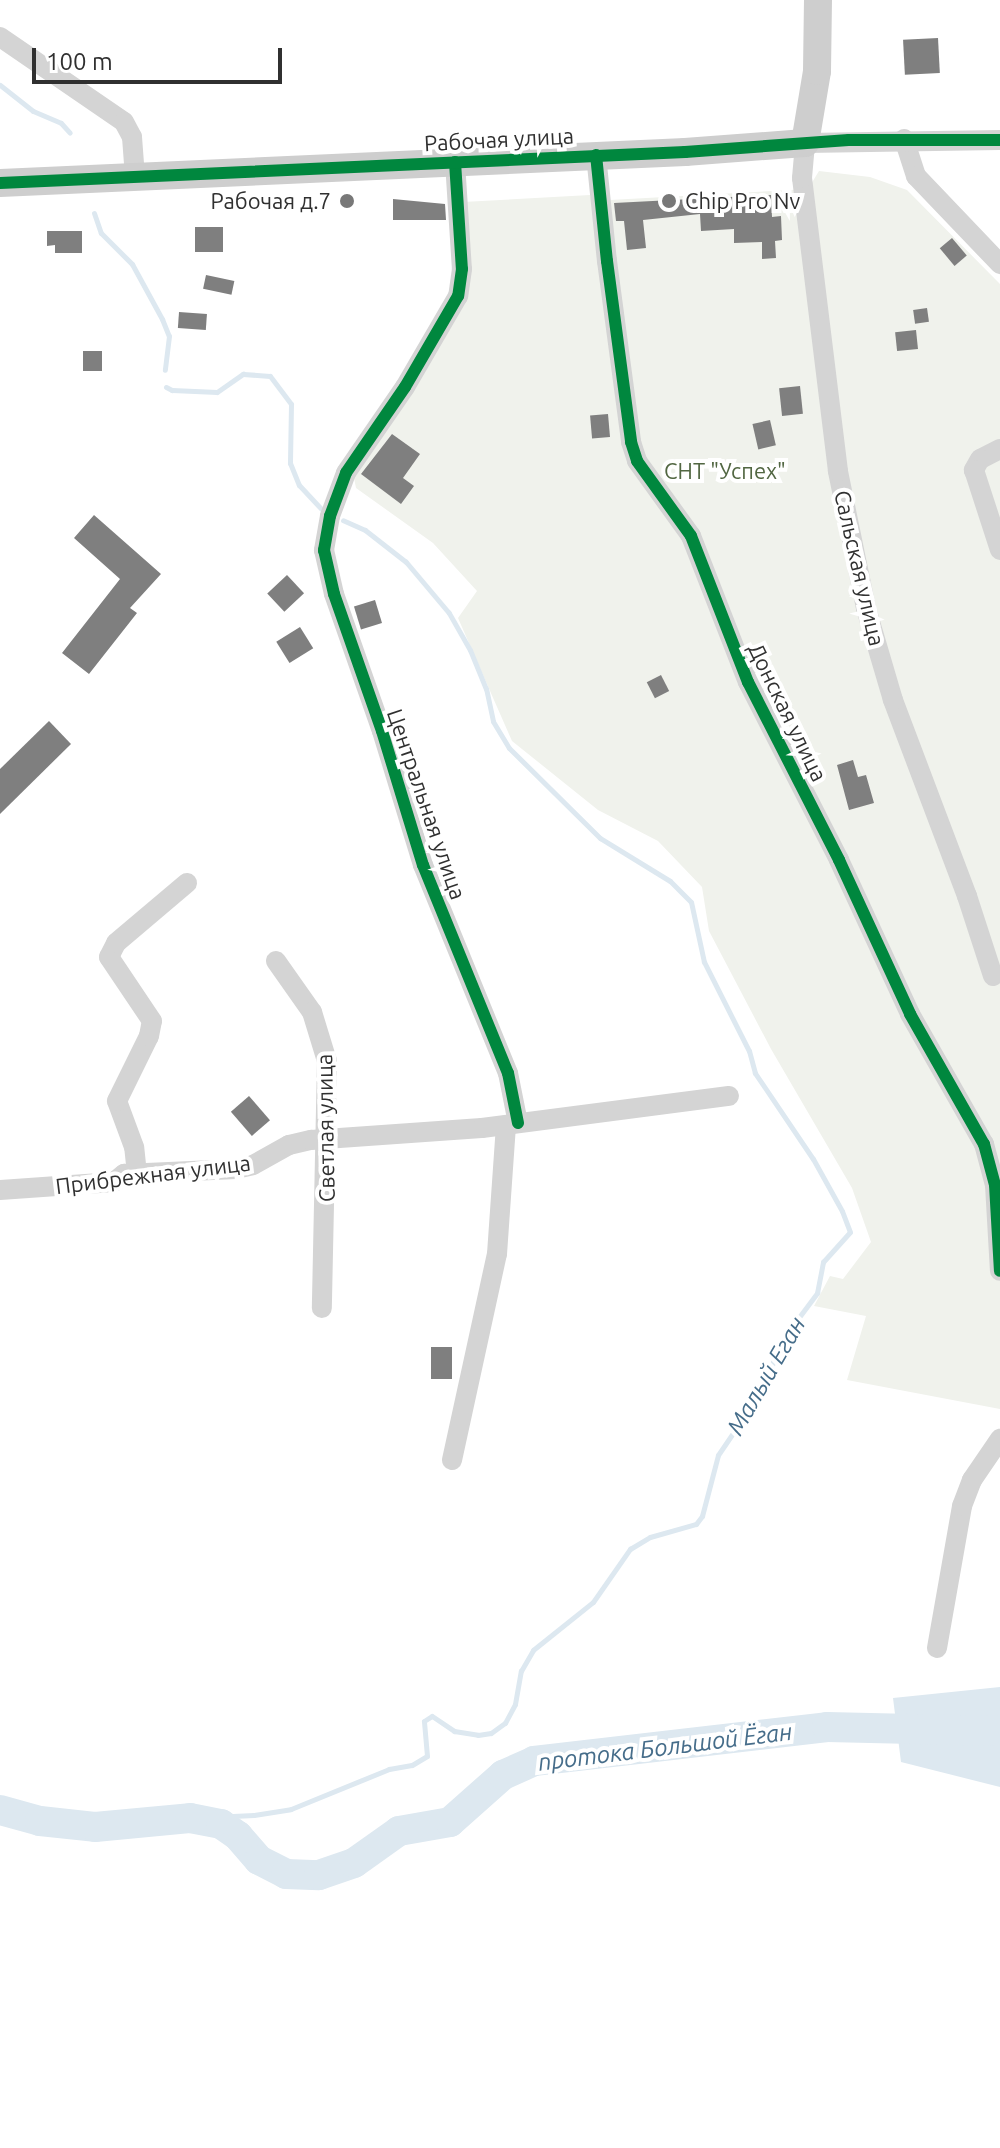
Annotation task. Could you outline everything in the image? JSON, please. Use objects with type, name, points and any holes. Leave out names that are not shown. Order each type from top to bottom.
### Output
[{"type":"street","points":[[805,143],[817,71],[818,0]]},
{"type":"street","points":[[0,37],[124,122],[132,137],[135,177]]},
{"type":"street","points":[[904,139],[909,163],[922,183],[1000,264]]},
{"type":"street","name":"Рабочая улица","points":[[0,183],[805,143],[904,139],[1000,140]]},
{"type":"street","name":"Сальская улица","points":[[805,143],[802,200],[838,471],[866,608],[893,700],[967,896],[993,976]]},
{"type":"street","name":"Донская улица","points":[[596,155],[631,442],[637,461],[691,536],[748,682],[839,860],[910,1014],[984,1144],[995,1185],[1000,1271]]},
{"type":"street","name":"Центральная улица","points":[[452,1460],[497,1254],[512,1124],[508,1073],[423,865],[382,731],[334,594],[324,550],[338,493],[359,450],[405,387],[458,296],[462,269],[455,162]]},
{"type":"street","points":[[1000,449],[980,459],[974,470],[1000,550]]},
{"type":"street","points":[[137,1174],[134,1147],[117,1101],[149,1036],[152,1021],[112,964],[111,950],[187,883]]},
{"type":"street","name":"Светлая улица","points":[[276,961],[312,1012],[327,1061],[322,1308]]},
{"type":"street","name":"Прибрежная улица","points":[[0,1190],[114,1182],[124,1174],[236,1169],[253,1165],[289,1145],[326,1139],[512,1124],[729,1096]]},
{"type":"street","points":[[937,1648],[962,1506],[972,1480],[1000,1439]]},
{"type":"green space","name":"СНТ \"Успех\"","points":[[819,171],[870,177],[907,190],[1000,284],[1000,1409],[847,1380],[866,1316],[814,1306],[830,1276],[843,1279],[871,1242],[852,1188],[771,1049],[709,931],[702,887],[658,841],[598,810],[512,741],[458,618],[477,591],[433,543],[356,488],[353,473],[410,390],[468,294],[463,202],[590,195],[592,201],[808,189]]},
{"type":"shaded area","points":[[1000,1687],[1000,1787],[901,1762],[893,1698]]},
{"type":"building","points":[[938,38],[940,73],[905,75],[903,40]]},
{"type":"building","points":[[771,195],[772,217],[781,216],[782,240],[775,241],[776,258],[762,259],[762,242],[734,243],[734,229],[701,231],[700,214],[643,220],[646,248],[627,250],[624,221],[616,221],[614,203]]},
{"type":"building","points":[[393,199],[445,204],[446,220],[393,220]]},
{"type":"building","points":[[195,227],[223,227],[223,252],[195,252]]},
{"type":"building","points":[[47,231],[82,231],[82,253],[55,253],[55,245],[47,246]]},
{"type":"building","points":[[952,238],[967,256],[955,266],[940,248]]},
{"type":"building","points":[[206,275],[234,281],[231,295],[203,289]]},
{"type":"building","points":[[927,308],[929,322],[915,324],[913,310]]},
{"type":"building","points":[[179,312],[207,314],[206,330],[178,328]]},
{"type":"building","points":[[916,330],[918,349],[897,351],[895,332]]},
{"type":"building","points":[[83,351],[102,351],[102,371],[83,371]]},
{"type":"building","points":[[800,386],[803,414],[782,416],[779,388]]},
{"type":"building","points":[[608,414],[610,437],[592,438],[590,416]]},
{"type":"building","points":[[770,420],[776,445],[758,449],[752,424]]},
{"type":"building","points":[[392,434],[420,454],[403,478],[414,486],[401,504],[361,474]]},
{"type":"building","points":[[94,515],[161,574],[130,608],[137,613],[89,674],[62,653],[120,579],[74,538]]},
{"type":"building","points":[[287,575],[304,593],[284,612],[267,593]]},
{"type":"building","points":[[375,600],[382,623],[361,629],[354,606]]},
{"type":"building","points":[[300,627],[313,648],[290,663],[276,642]]},
{"type":"building","points":[[661,675],[669,691],[655,698],[647,682]]},
{"type":"building","points":[[49,721],[71,744],[0,814],[0,769]]},
{"type":"building","points":[[853,760],[858,777],[866,775],[874,803],[849,810],[837,765]]},
{"type":"building","points":[[249,1096],[270,1120],[252,1136],[231,1112]]},
{"type":"building","points":[[431,1347],[452,1347],[452,1379],[431,1379]]},
{"type":"waterway","name":"Малый Еган","points":[[0,85],[33,111],[61,123],[70,133]]},
{"type":"waterway","name":"Малый Еган","points":[[94,213],[101,233],[132,264],[162,319],[169,336],[165,370]]},
{"type":"waterway","name":"Малый Еган","points":[[166,387],[172,390],[217,392],[243,374],[270,376],[291,404],[290,463],[299,485],[321,509]]},
{"type":"waterway","name":"Малый Еган","points":[[190,1818],[254,1815],[291,1809],[389,1769],[412,1765],[427,1756],[424,1721],[432,1716],[454,1731],[478,1735],[491,1733],[505,1723],[515,1704],[521,1671],[533,1650],[593,1602],[630,1549],[650,1537],[696,1524],[702,1516],[718,1455],[769,1380],[776,1348],[817,1293],[823,1262],[850,1232],[813,1159],[755,1073],[749,1051],[704,962],[691,902],[670,881],[600,838],[509,748],[493,721],[486,689],[470,650],[449,613],[406,562],[365,530],[343,520]]},
{"type":"waterway","name":"протока Большой Ёган","points":[[0,1810],[40,1821],[95,1827],[190,1818],[221,1824],[238,1836],[259,1860],[286,1874],[319,1875],[354,1863],[399,1831],[450,1822],[503,1775],[534,1761],[827,1727],[1000,1731]]},
{"type":"cycle path","points":[[0,183],[685,152],[849,140],[1000,140]]},
{"type":"cycle path","points":[[596,155],[631,442],[637,461],[691,536],[748,682],[839,860],[910,1014],[984,1144],[995,1185],[1000,1271]]},
{"type":"cycle path","points":[[455,162],[462,269],[458,296],[405,387],[346,473],[330,516],[324,550],[334,594],[382,731],[423,865],[508,1073],[518,1123]]},
{"type":"place","name":"Рабочая д.7","points":[[347,201]]},
{"type":"place","name":"Chip Pro Nv","points":[[669,201]]}]
